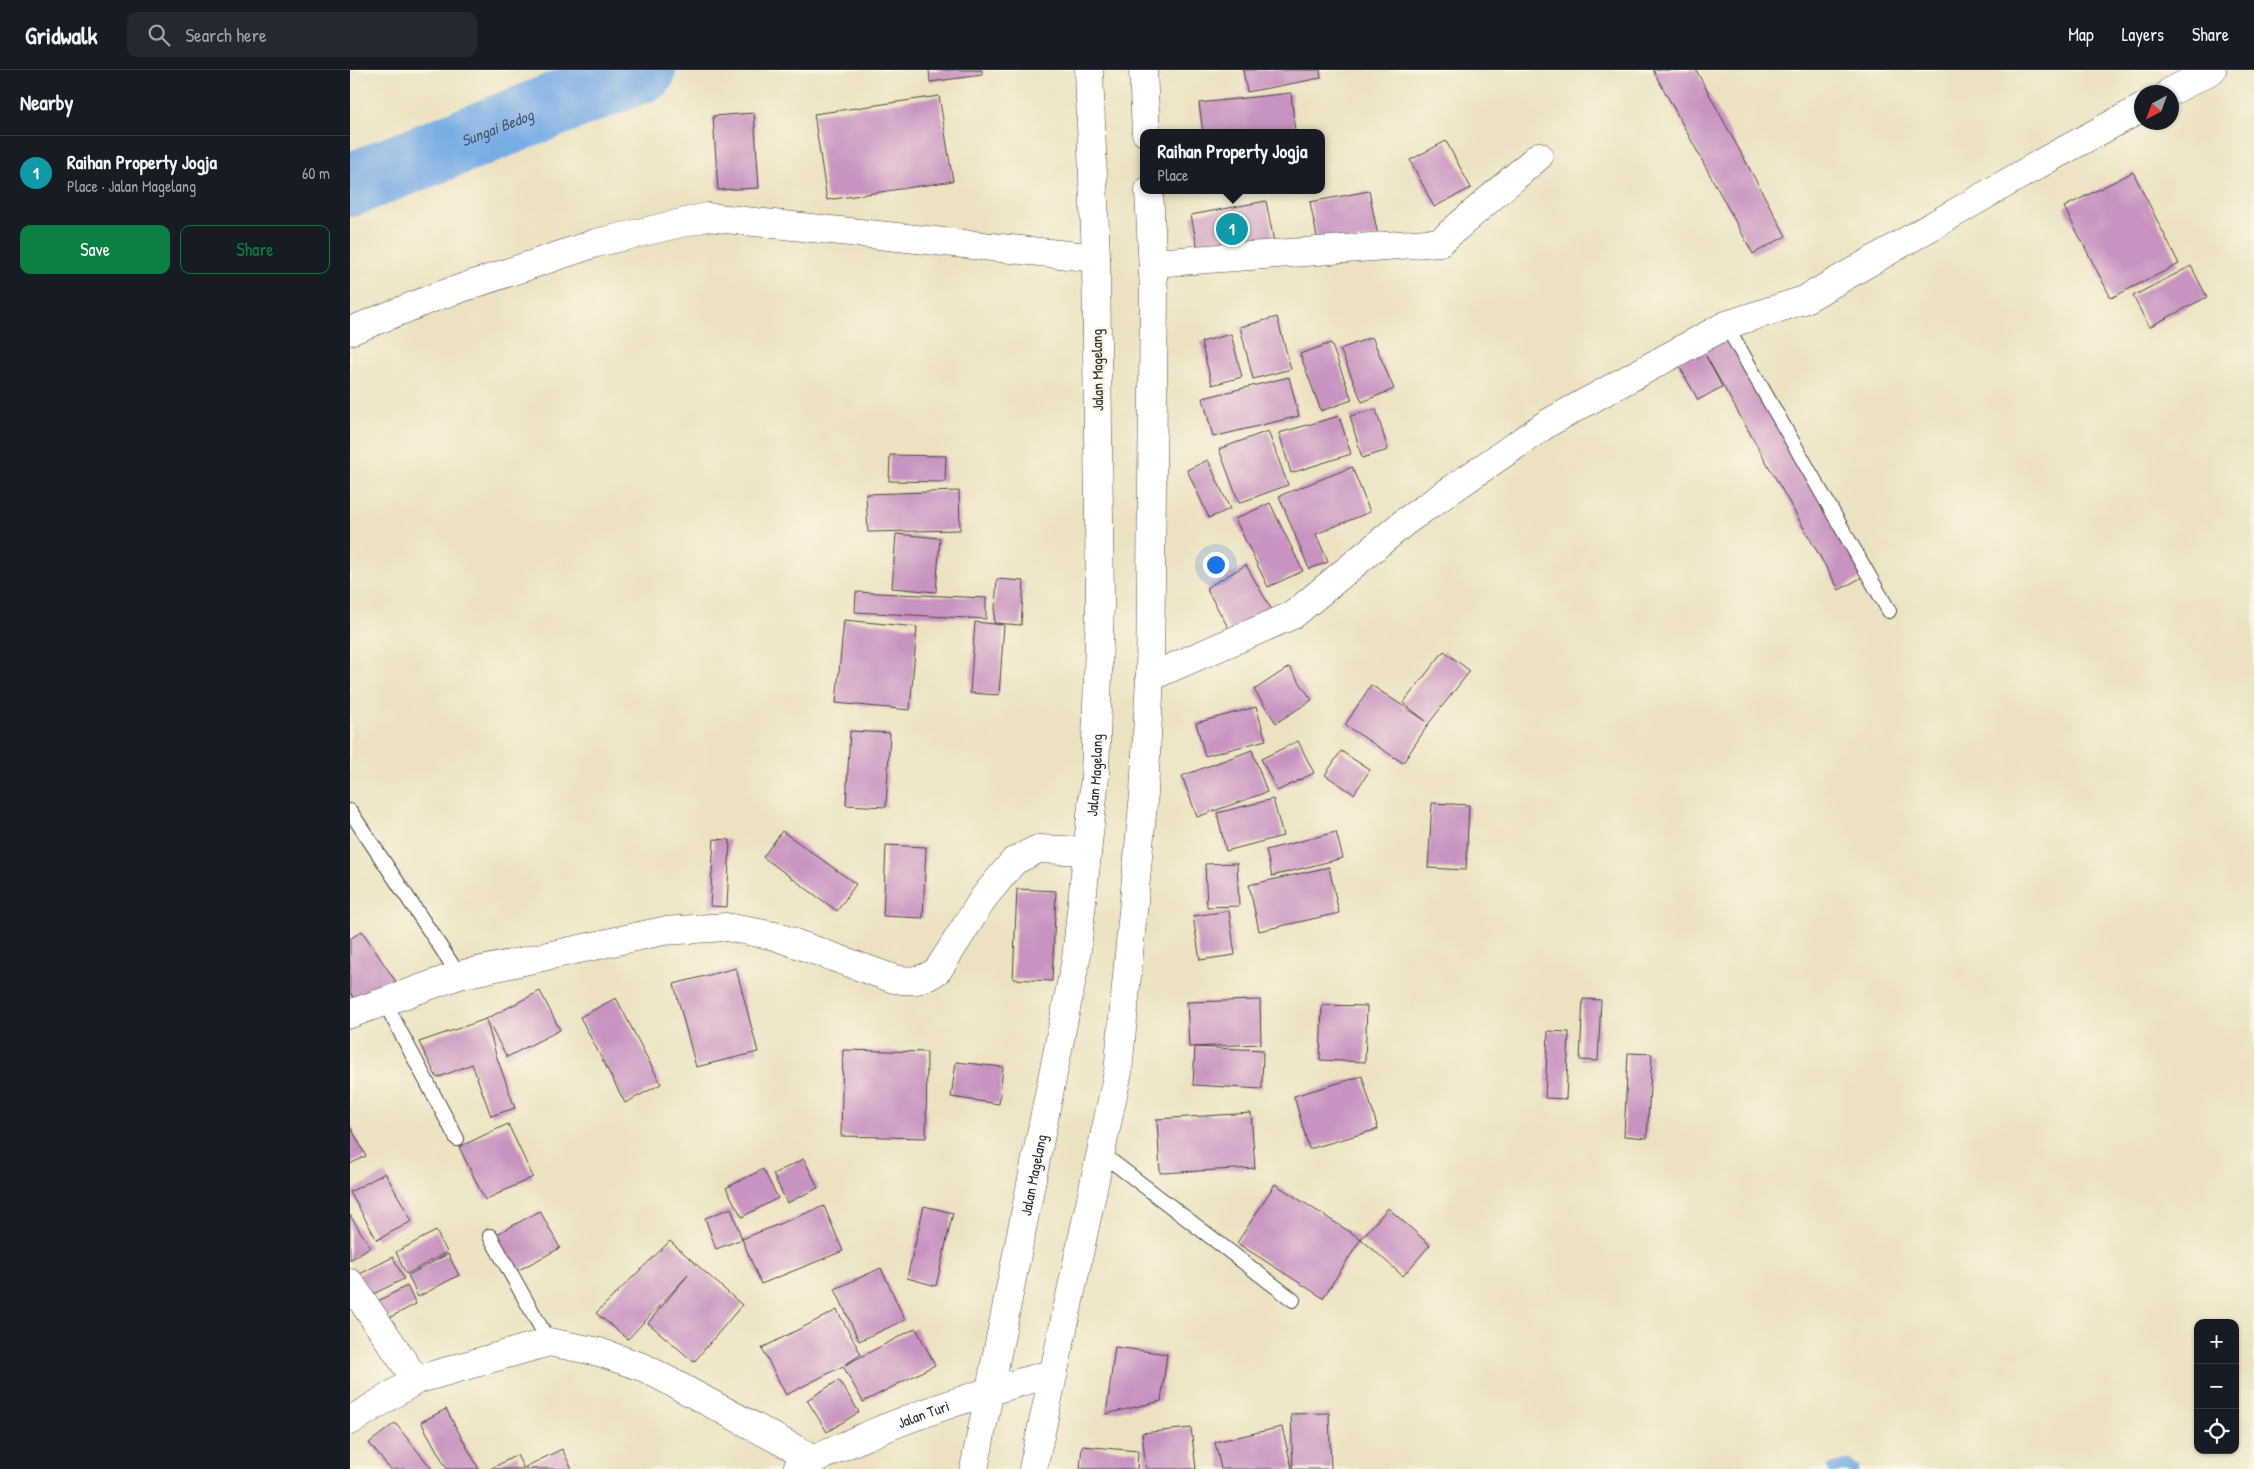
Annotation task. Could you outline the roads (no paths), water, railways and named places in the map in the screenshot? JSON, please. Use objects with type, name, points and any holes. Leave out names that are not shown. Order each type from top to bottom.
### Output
[{"type":"main road","name":"Jalan Magelang","points":[[974,1469],[1076,959],[1095,777],[1100,604],[1096,258],[1089,70]]},
{"type":"main road","points":[[1143,70],[1146,129]]},
{"type":"main road","points":[[2179,87],[2212,70]]},
{"type":"main road","points":[[1150,677],[1293,615],[1406,521],[1548,423],[1726,325],[1804,300],[2048,159],[2134,112]]},
{"type":"main road","points":[[1153,263],[1440,242],[1539,156]]},
{"type":"main road","points":[[1033,1469],[1118,1072],[1144,793],[1150,677],[1153,263],[1149,194]]},
{"type":"main road","points":[[350,331],[438,296],[596,242],[707,217],[1096,258]]},
{"type":"main road","points":[[350,1014],[459,975],[663,931],[726,927],[775,936],[894,979],[913,982],[926,978],[938,970],[986,896],[1014,861],[1038,849],[1087,851]]},
{"type":"main road","points":[[350,1283],[416,1380]]},
{"type":"main road","points":[[350,1421],[416,1380],[549,1342],[599,1352],[645,1368],[805,1464]]},
{"type":"main road","name":"Jalan Turi","points":[[805,1464],[907,1419],[991,1390],[1054,1373]]},
{"type":"lane","points":[[1726,325],[1889,611]]},
{"type":"lane","points":[[350,811],[459,975]]},
{"type":"lane","points":[[384,1001],[457,1139]]},
{"type":"lane","points":[[1101,1152],[1293,1300]]},
{"type":"lane","points":[[490,1236],[549,1342]]},
{"type":"waterway","name":"Sungai Bedog","points":[[350,185],[644,70]]},
{"type":"waterway","points":[[1833,1469],[1847,1465],[1854,1469]]},
{"type":"place","name":"Raihan Property Jogja","points":[[1232,229]]}]
